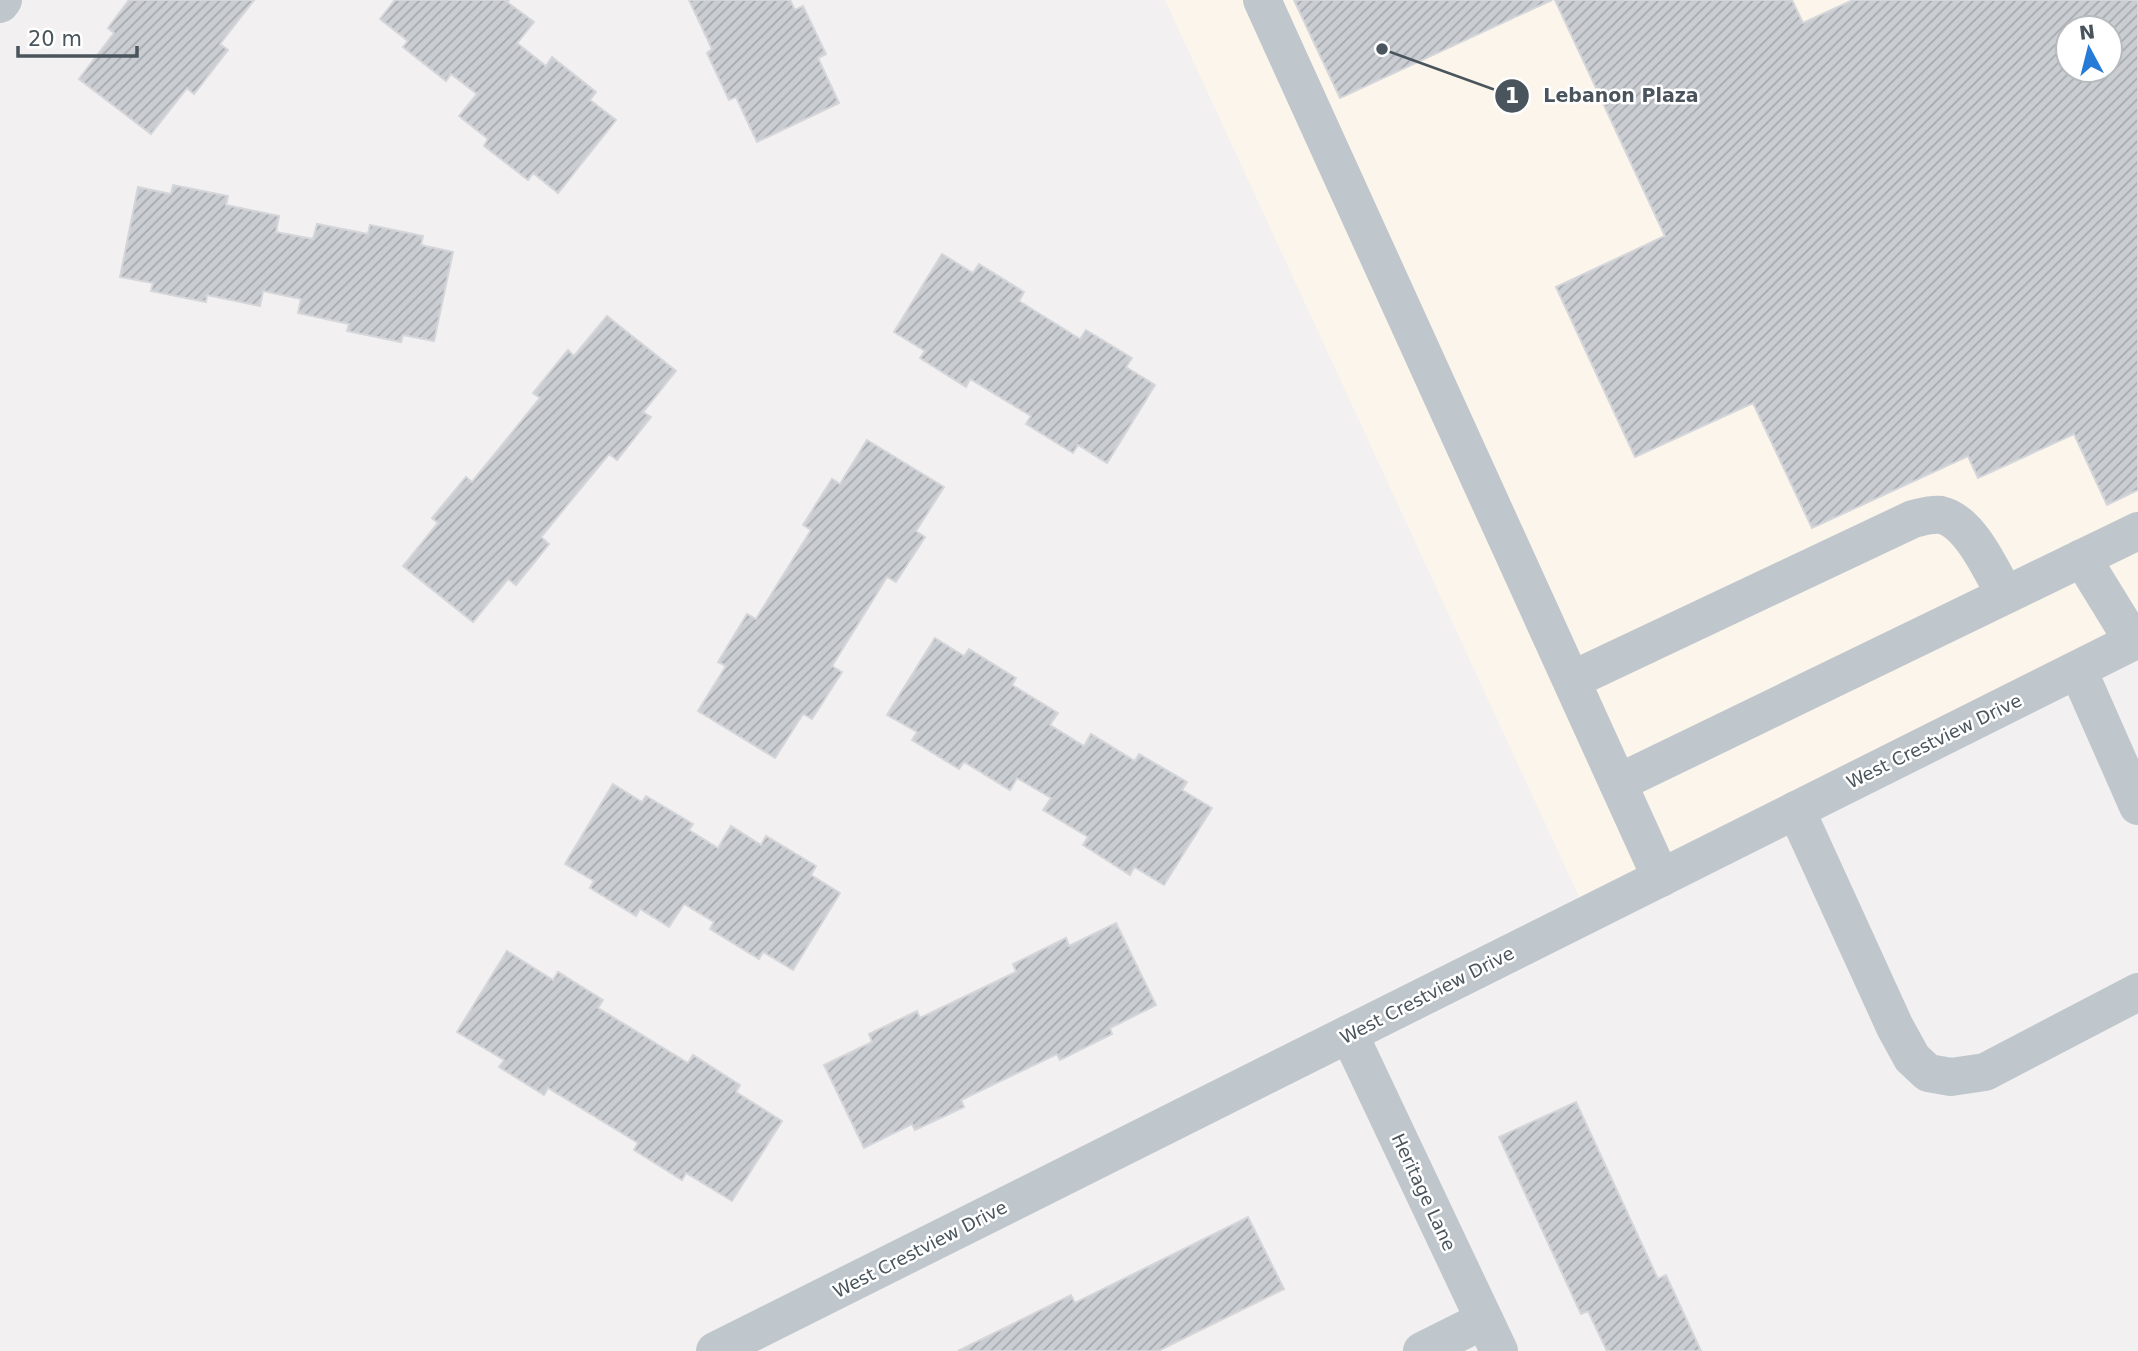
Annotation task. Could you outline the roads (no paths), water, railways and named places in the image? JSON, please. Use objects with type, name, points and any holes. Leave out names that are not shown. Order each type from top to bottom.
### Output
[{"type":"street","points":[[0,5],[3,0]]},
{"type":"street","points":[[1262,0],[1661,878]]},
{"type":"street","points":[[1572,680],[1913,519],[1933,514],[1944,516],[1958,524],[1975,543],[2006,596]]},
{"type":"street","points":[[1618,783],[2138,531]]},
{"type":"street","points":[[2082,558],[2136,640]]},
{"type":"street","name":"West Crestview Drive","points":[[715,1351],[2136,640]]},
{"type":"street","points":[[2078,670],[2128,757],[2138,806]]},
{"type":"street","points":[[1796,810],[1895,1027],[1912,1058],[1928,1073],[1951,1077],[1985,1072],[2138,992]]},
{"type":"street","name":"Heritage Lane","points":[[1349,1034],[1491,1336]]},
{"type":"street","points":[[1422,1351],[1491,1336]]},
{"type":"place","name":"Lebanon Plaza","points":[[1382,49]]}]
